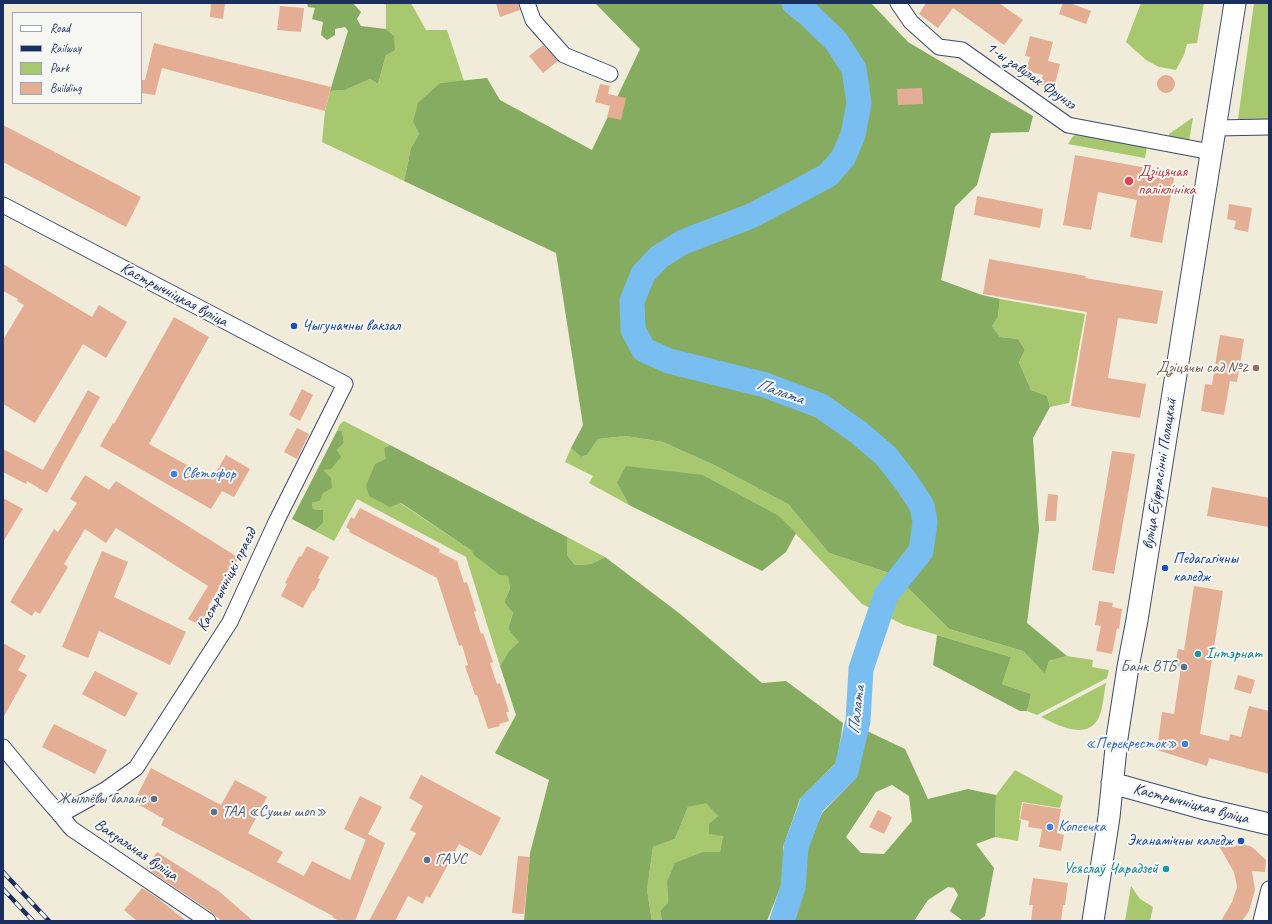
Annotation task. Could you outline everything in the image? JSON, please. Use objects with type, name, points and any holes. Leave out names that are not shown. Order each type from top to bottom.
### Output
[{"type":"main road","name":"вуліца Еўфрасінні Полацкай","points":[[1093,921],[1109,817],[1117,738],[1235,3]]},
{"type":"main road","name":"Кастрычніцкая вуліца","points":[[1112,783],[1209,810],[1269,824]]},
{"type":"street","points":[[527,3],[533,20],[564,55],[610,74]]},
{"type":"street","name":"1-ы завулак Фрунзэ","points":[[898,3],[910,22],[939,47],[962,50],[1068,125],[1211,152]]},
{"type":"street","points":[[1214,128],[1269,127]]},
{"type":"street","name":"Кастрычніцкая вуліца","points":[[3,205],[345,384]]},
{"type":"street","name":"Кастрычніцкі праезд","points":[[60,815],[105,790],[136,768],[230,622],[277,520],[345,384]]},
{"type":"street","name":"Вакзальная вуліца","points":[[3,747],[33,785],[72,829],[208,921]]},
{"type":"street","points":[[1261,921],[1269,889]]},
{"type":"green space","points":[[307,3],[353,3],[361,12],[357,19],[361,26],[386,29],[394,36],[395,50],[386,55],[378,84],[370,79],[345,90],[330,91],[348,31],[345,27],[335,29],[335,35],[327,40],[321,35],[323,22],[312,19],[315,8],[308,7]]},
{"type":"green space","points":[[383,3],[411,3],[426,30],[447,30],[464,81],[440,83],[413,122],[419,134],[411,148],[404,181],[322,142],[325,111],[330,91],[345,90],[370,79],[378,84],[386,55],[394,36],[386,29],[386,5]]},
{"type":"green space","points":[[595,3],[871,3],[908,42],[1033,116],[1029,132],[991,133],[977,185],[955,207],[941,280],[982,295],[1000,299],[998,317],[992,326],[1000,337],[1018,339],[1025,350],[1019,362],[1031,390],[1047,396],[1050,407],[1033,438],[1039,530],[1027,623],[1067,656],[1049,661],[1045,674],[1023,651],[949,629],[895,575],[829,553],[788,504],[714,465],[663,442],[626,436],[598,439],[587,455],[581,457],[571,448],[583,425],[556,253],[404,181],[411,148],[419,134],[413,122],[418,103],[440,83],[487,78],[500,100],[592,150],[640,49]]},
{"type":"green space","points":[[1141,3],[1204,3],[1197,43],[1187,44],[1184,55],[1176,70],[1159,67],[1146,60],[1126,42]]},
{"type":"green space","points":[[1254,3],[1269,3],[1269,122],[1238,119]]},
{"type":"green space","points":[[1192,118],[1189,141],[1168,137],[1169,134]]},
{"type":"green space","points":[[1078,134],[1147,146],[1145,158],[1068,144],[1073,136]]},
{"type":"green space","points":[[1000,299],[1085,314],[1069,403],[1050,407],[1047,396],[1031,390],[1019,362],[1025,350],[1018,339],[1000,337],[992,326],[998,317]]},
{"type":"green space","points":[[344,421],[390,445],[384,448],[400,503],[508,575],[510,589],[504,602],[513,613],[508,629],[520,642],[509,651],[500,666],[466,557],[357,499],[334,541],[315,531],[323,523],[323,510],[313,509],[312,503],[320,501],[322,470],[344,443],[342,432],[337,431],[340,424]]},
{"type":"green space","points":[[337,431],[342,431],[344,443],[337,450],[341,457],[331,469],[323,470],[331,478],[332,488],[323,493],[320,501],[312,503],[313,509],[323,510],[323,523],[315,531],[292,519]]},
{"type":"green space","points":[[626,436],[663,442],[714,465],[788,504],[829,553],[895,575],[949,629],[1023,651],[1045,674],[1049,661],[1067,656],[1093,660],[1092,667],[1109,670],[1107,678],[1037,715],[1027,711],[1031,694],[1002,684],[1011,657],[904,625],[862,604],[778,515],[703,475],[617,483],[629,505],[589,483],[593,476],[565,462],[571,448],[581,457],[587,455],[598,439]]},
{"type":"green space","points":[[390,445],[567,537],[567,555],[575,565],[591,564],[605,557],[679,613],[762,683],[786,681],[843,723],[837,762],[800,799],[783,847],[786,873],[767,921],[662,921],[660,911],[668,903],[667,882],[675,863],[703,852],[720,852],[723,836],[709,834],[709,824],[718,816],[706,803],[688,807],[675,839],[653,847],[647,890],[652,921],[524,921],[530,853],[549,780],[495,753],[516,715],[500,666],[509,651],[519,642],[508,629],[513,613],[504,602],[510,589],[508,576],[500,575],[474,555],[472,551],[401,503],[390,507],[369,496],[366,486],[375,464],[386,459],[384,448]]},
{"type":"green space","points":[[626,466],[703,475],[778,515],[796,533],[786,552],[762,571],[629,505],[617,483]]},
{"type":"green space","points":[[567,537],[605,557],[591,564],[575,565],[567,555]]},
{"type":"green space","points":[[937,635],[1011,657],[1002,684],[1031,694],[1027,711],[1020,711],[933,665]]},
{"type":"green space","points":[[1106,683],[1099,717],[1094,724],[1088,728],[1081,730],[1064,727],[1041,717]]},
{"type":"green space","points":[[865,730],[905,749],[928,799],[968,789],[996,795],[995,837],[976,844],[994,868],[985,916],[978,921],[963,921],[950,911],[958,895],[954,888],[948,887],[928,900],[914,921],[793,921],[805,889],[807,850],[822,813],[855,779]],"holes":[[[892,785],[909,796],[912,821],[884,854],[861,853],[846,837],[876,792]]]},
{"type":"green space","points":[[1015,770],[1063,796],[1060,808],[1022,802],[1018,841],[995,837],[996,795]]},
{"type":"green space","points":[[706,802],[718,816],[723,836],[720,852],[703,852],[667,882],[668,904],[660,911],[662,921],[652,921],[647,890],[653,847],[675,839],[688,807]]},
{"type":"green space","points":[[1131,886],[1140,899],[1153,907],[1150,921],[1125,921]]},
{"type":"building","points":[[211,3],[225,3],[223,19],[210,17]]},
{"type":"building","points":[[496,3],[518,3],[520,10],[500,17]]},
{"type":"building","points":[[926,3],[999,3],[1023,20],[1004,45],[953,8],[938,28],[919,14]]},
{"type":"building","points":[[1063,3],[1070,3],[1091,11],[1086,24],[1059,14]]},
{"type":"building","points":[[280,6],[304,8],[301,32],[277,30]]},
{"type":"building","points":[[1030,36],[1053,42],[1048,61],[1060,64],[1054,88],[1040,85],[1043,75],[1026,71],[1030,57],[1025,56]]},
{"type":"building","points":[[154,43],[331,87],[325,111],[162,68],[155,95],[142,93],[142,80],[145,80]]},
{"type":"building","points":[[543,45],[558,61],[543,73],[529,56]]},
{"type":"building","points":[[1166,75],[1172,78],[1175,84],[1172,90],[1166,93],[1160,90],[1157,84],[1160,78]]},
{"type":"building","points":[[600,84],[610,86],[608,94],[626,98],[621,120],[607,117],[610,106],[595,102]]},
{"type":"building","points":[[922,88],[923,104],[898,105],[897,89]]},
{"type":"building","points":[[3,125],[141,197],[126,227],[3,162]]},
{"type":"building","points":[[1075,155],[1175,173],[1162,243],[1130,237],[1137,200],[1098,192],[1091,230],[1063,225]]},
{"type":"building","points":[[977,196],[1043,209],[1040,228],[974,215]]},
{"type":"building","points":[[1229,204],[1252,208],[1248,232],[1234,229],[1236,221],[1227,219]]},
{"type":"building","points":[[989,259],[1086,276],[1085,278],[1163,291],[1157,324],[1118,318],[1108,378],[1146,384],[1140,418],[1071,406],[1087,312],[983,294]]},
{"type":"building","points":[[3,264],[92,317],[99,305],[127,322],[106,358],[83,344],[35,423],[3,404],[3,340],[24,305],[17,301],[18,299],[3,291]]},
{"type":"building","points":[[174,317],[209,337],[149,444],[212,479],[226,455],[250,469],[234,497],[222,491],[211,509],[100,446]]},
{"type":"building","points":[[1220,335],[1244,339],[1237,382],[1230,381],[1224,415],[1201,411],[1205,384],[1212,385]]},
{"type":"building","points":[[302,389],[313,395],[300,421],[289,415]]},
{"type":"building","points":[[88,390],[100,397],[47,493],[27,481],[26,484],[3,472],[3,449],[43,470]]},
{"type":"building","points":[[297,428],[309,434],[297,459],[284,452]]},
{"type":"building","points":[[1112,451],[1135,454],[1114,574],[1092,570]]},
{"type":"building","points":[[85,475],[109,490],[116,481],[239,558],[208,606],[210,607],[200,625],[188,619],[208,586],[116,528],[106,543],[85,529],[64,564],[68,567],[40,614],[35,611],[32,616],[10,602],[54,529],[58,532],[77,503],[70,499]]},
{"type":"building","points":[[1212,487],[1269,498],[1269,527],[1207,516]]},
{"type":"building","points":[[1048,494],[1058,495],[1056,521],[1045,521]]},
{"type":"building","points":[[3,498],[23,509],[3,542]]},
{"type":"building","points":[[360,508],[440,549],[439,552],[457,561],[464,583],[467,582],[481,634],[483,633],[493,662],[490,663],[497,684],[500,683],[509,712],[506,712],[509,721],[499,724],[500,726],[488,729],[477,695],[475,695],[465,666],[468,665],[462,645],[459,646],[437,578],[349,532],[350,530],[346,527],[351,517],[354,519]]},
{"type":"building","points":[[307,546],[329,557],[318,578],[320,579],[314,591],[313,590],[303,608],[281,596],[287,584],[285,583],[299,556],[301,557]]},
{"type":"building","points":[[102,551],[128,562],[114,597],[186,632],[170,665],[99,631],[88,658],[62,647]]},
{"type":"building","points":[[1194,586],[1223,591],[1200,734],[1229,741],[1230,734],[1241,737],[1249,706],[1269,711],[1269,774],[1209,758],[1207,766],[1157,750],[1162,712],[1174,714],[1181,668],[1175,666],[1178,649],[1184,650]]},
{"type":"building","points":[[1099,601],[1113,603],[1112,607],[1122,609],[1119,629],[1117,628],[1112,654],[1096,651],[1101,626],[1095,625]]},
{"type":"building","points":[[3,643],[26,656],[18,670],[27,675],[3,718]]},
{"type":"building","points":[[95,671],[138,693],[125,717],[82,694]]},
{"type":"building","points":[[1238,675],[1255,680],[1251,694],[1234,689]]},
{"type":"building","points":[[54,724],[107,750],[95,774],[42,747]]},
{"type":"building","points":[[151,768],[221,805],[235,780],[267,797],[248,833],[283,852],[277,862],[304,876],[312,861],[350,880],[366,840],[344,829],[360,796],[382,807],[368,834],[385,843],[355,921],[339,921],[332,917],[333,916],[161,825],[164,819],[134,802]]},
{"type":"building","points":[[421,775],[501,818],[481,856],[459,844],[430,898],[426,896],[423,904],[408,896],[395,921],[369,921],[416,833],[410,830],[423,806],[409,798]]},
{"type":"building","name":"Копеечка","points":[[1023,803],[1061,809],[1057,833],[1064,835],[1061,851],[1039,847],[1042,829],[1028,827],[1029,821],[1020,819]]},
{"type":"building","points":[[878,810],[892,817],[884,834],[869,827]]},
{"type":"building","points":[[1216,841],[1233,846],[1246,845],[1252,847],[1266,860],[1265,872],[1252,871],[1255,890],[1249,911],[1242,921],[1221,921],[1232,902],[1237,887],[1234,872]]},
{"type":"building","points":[[157,852],[220,892],[253,921],[222,921],[207,909],[146,868]]},
{"type":"building","points":[[518,856],[530,857],[524,914],[512,913]]},
{"type":"building","points":[[1033,878],[1068,883],[1061,921],[1031,921],[1033,905],[1029,905]]},
{"type":"building","points":[[142,888],[159,899],[186,921],[137,921],[124,910]]},
{"type":"waterway","name":"Палата","points":[[782,921],[793,887],[796,847],[812,804],[846,771],[858,721],[861,669],[886,595],[921,551],[925,522],[922,506],[907,483],[886,456],[858,432],[821,406],[765,385],[669,361],[644,350],[633,330],[632,301],[643,274],[659,257],[683,242],[751,216],[795,193],[828,175],[843,158],[853,135],[859,103],[854,69],[836,41],[807,13],[794,3]]},
{"type":"railway","points":[[3,872],[49,921]]},
{"type":"railway","points":[[3,889],[33,921]]},
{"type":"place","name":"Дзіцячая паліклініка","points":[[1129,181]]},
{"type":"place","name":"Чыгуначны вакзал","points":[[294,326]]},
{"type":"place","name":"Дзіцячы сад №2","points":[[1256,368]]},
{"type":"place","name":"Светофор","points":[[174,474]]},
{"type":"place","name":"Педагагічны каледж","points":[[1165,568]]},
{"type":"place","name":"Інтэрнат","points":[[1198,654]]},
{"type":"place","name":"Банк ВТБ","points":[[1184,667]]},
{"type":"place","name":"«Перекресток»","points":[[1185,744]]},
{"type":"place","name":"Жыллёвы баланс","points":[[154,799]]},
{"type":"place","name":"ТАА «Сушы шоп»","points":[[214,812]]},
{"type":"place","name":"Копеечка","points":[[1050,827]]},
{"type":"place","name":"Эканамічны каледж","points":[[1241,841]]},
{"type":"place","name":"ГАУС","points":[[427,860]]},
{"type":"place","name":"Усяслаў Чарадзей","points":[[1166,869]]}]
